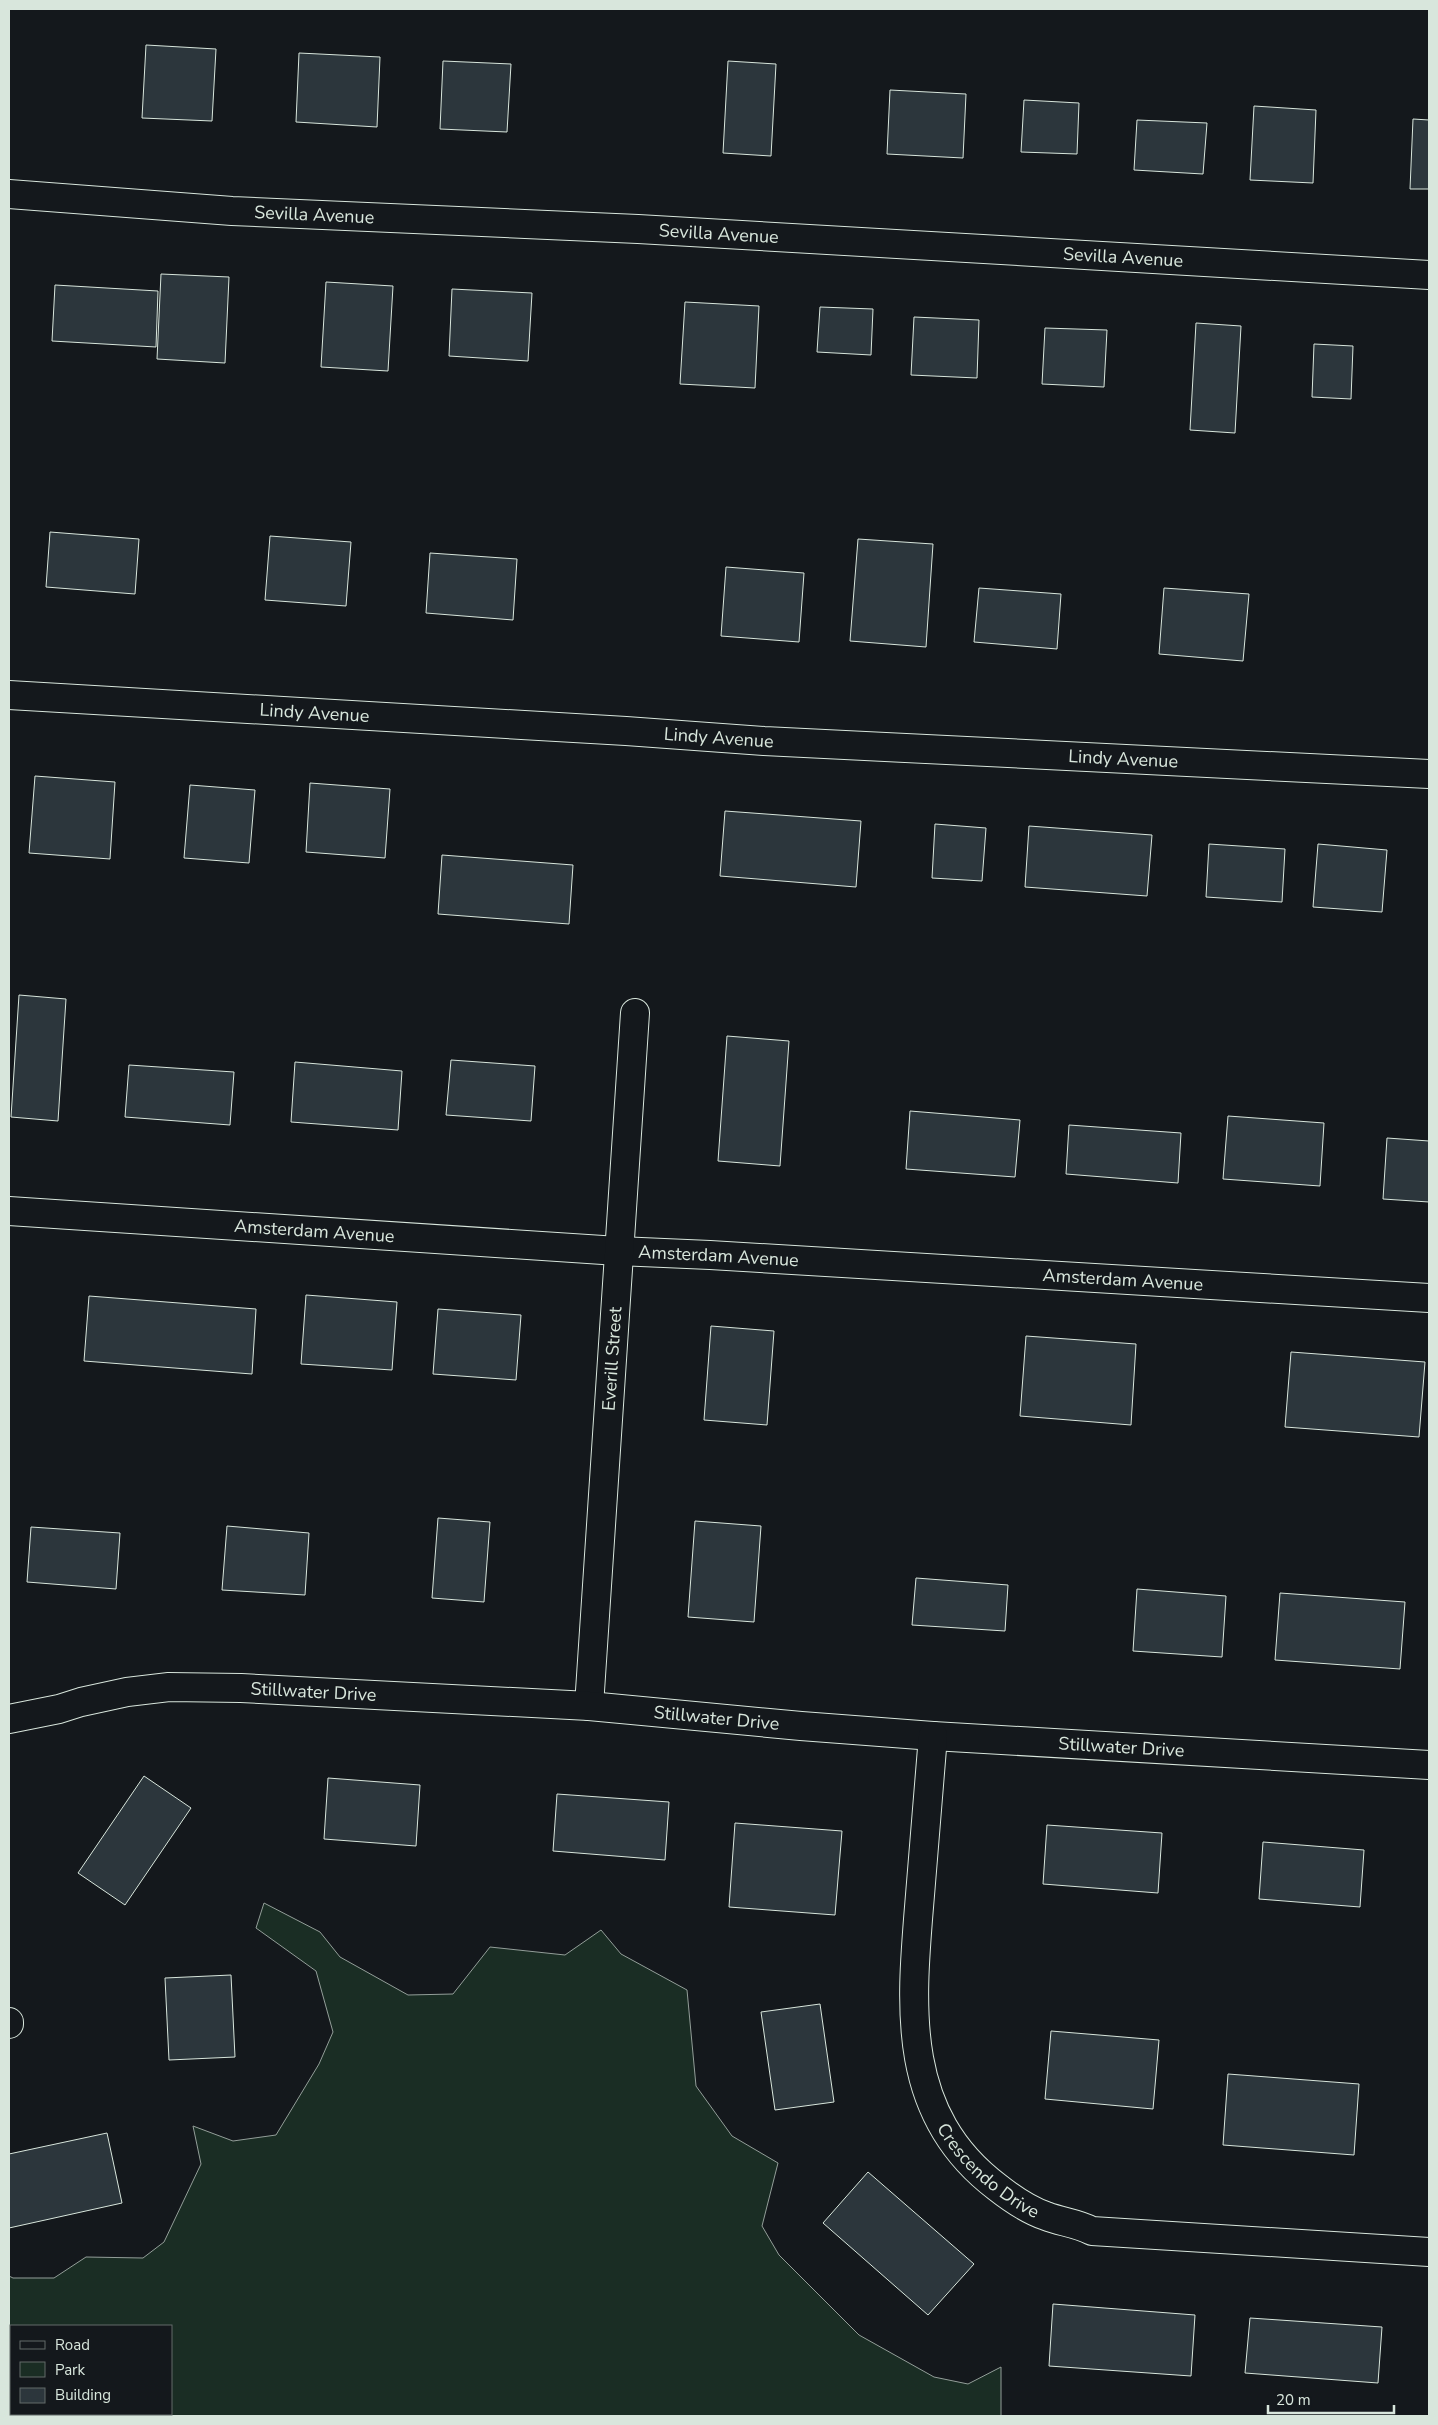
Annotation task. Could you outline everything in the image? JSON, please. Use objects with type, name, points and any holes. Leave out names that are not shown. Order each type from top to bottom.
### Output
[{"type":"street","name":"Sevilla Avenue","points":[[9,194],[232,211],[638,229],[1429,275]]},
{"type":"street","name":"Lindy Avenue","points":[[9,695],[784,742],[1429,774]]},
{"type":"street","name":"Everill Street","points":[[589,1706],[635,1013]]},
{"type":"street","name":"Amsterdam Avenue","points":[[9,1211],[618,1251],[720,1255],[1429,1298]]},
{"type":"street","name":"Stillwater Drive","points":[[9,1719],[59,1710],[120,1693],[169,1687],[241,1688],[589,1706],[801,1726],[933,1736],[1429,1764]]},
{"type":"street","name":"Crescendo Drive","points":[[933,1736],[913,1975],[916,2050],[931,2102],[954,2147],[972,2166],[997,2187],[1028,2208],[1046,2216],[1078,2224],[1092,2231],[1429,2252]]},
{"type":"green space","points":[[264,1903],[320,1932],[340,1957],[408,1995],[453,1994],[490,1947],[565,1955],[601,1930],[621,1954],[687,1990],[696,2086],[732,2136],[778,2163],[762,2226],[779,2255],[859,2335],[934,2377],[968,2384],[1001,2367],[1001,2416],[9,2416],[9,2276],[13,2278],[54,2278],[86,2257],[143,2258],[164,2242],[201,2164],[193,2126],[233,2141],[276,2135],[319,2064],[333,2032],[316,1971],[256,1928]]},
{"type":"building","points":[[146,45],[216,49],[212,121],[142,118]]},
{"type":"building","points":[[299,53],[380,57],[377,127],[296,122]]},
{"type":"building","points":[[443,61],[511,64],[507,132],[440,129]]},
{"type":"building","points":[[728,61],[776,64],[771,156],[723,153]]},
{"type":"building","points":[[890,90],[966,94],[963,158],[887,154]]},
{"type":"building","points":[[1024,100],[1079,103],[1077,154],[1021,152]]},
{"type":"building","points":[[1254,106],[1316,110],[1313,183],[1250,180]]},
{"type":"building","points":[[1413,119],[1429,120],[1429,189],[1410,189]]},
{"type":"building","points":[[1137,120],[1207,123],[1203,174],[1134,170]]},
{"type":"building","points":[[161,274],[229,277],[225,363],[157,359]]},
{"type":"building","points":[[326,282],[393,286],[388,371],[321,367]]},
{"type":"building","points":[[55,285],[158,291],[156,347],[52,341]]},
{"type":"building","points":[[452,289],[532,293],[528,361],[449,356]]},
{"type":"building","points":[[685,302],[759,306],[755,388],[680,384]]},
{"type":"building","points":[[820,307],[873,309],[871,355],[817,352]]},
{"type":"building","points":[[914,317],[979,320],[977,378],[911,375]]},
{"type":"building","points":[[1196,323],[1241,326],[1235,433],[1190,430]]},
{"type":"building","points":[[1045,328],[1107,330],[1104,387],[1042,384]]},
{"type":"building","points":[[1314,344],[1353,346],[1351,399],[1312,397]]},
{"type":"building","points":[[50,532],[139,539],[135,594],[46,587]]},
{"type":"building","points":[[270,536],[351,542],[346,606],[265,600]]},
{"type":"building","points":[[858,539],[933,544],[926,647],[850,641]]},
{"type":"building","points":[[430,553],[517,559],[513,620],[426,613]]},
{"type":"building","points":[[726,567],[804,573],[799,642],[721,636]]},
{"type":"building","points":[[979,588],[1061,594],[1057,649],[974,642]]},
{"type":"building","points":[[1164,588],[1249,594],[1243,661],[1159,654]]},
{"type":"building","points":[[35,776],[115,782],[110,859],[29,853]]},
{"type":"building","points":[[310,783],[390,789],[385,858],[306,852]]},
{"type":"building","points":[[190,785],[255,790],[249,863],[184,858]]},
{"type":"building","points":[[725,811],[861,821],[856,887],[720,876]]},
{"type":"building","points":[[935,824],[986,828],[982,881],[932,878]]},
{"type":"building","points":[[1029,826],[1152,835],[1147,896],[1025,887]]},
{"type":"building","points":[[1209,844],[1285,849],[1282,902],[1206,897]]},
{"type":"building","points":[[1318,844],[1387,850],[1382,912],[1313,907]]},
{"type":"building","points":[[442,855],[573,865],[569,924],[438,914]]},
{"type":"building","points":[[19,995],[66,999],[58,1121],[11,1117]]},
{"type":"building","points":[[727,1036],[789,1041],[780,1166],[718,1161]]},
{"type":"building","points":[[451,1060],[535,1066],[531,1121],[446,1115]]},
{"type":"building","points":[[295,1062],[402,1071],[398,1130],[291,1122]]},
{"type":"building","points":[[129,1065],[234,1072],[230,1125],[125,1117]]},
{"type":"building","points":[[910,1111],[1020,1120],[1015,1177],[906,1169]]},
{"type":"building","points":[[1228,1116],[1324,1123],[1320,1186],[1223,1179]]},
{"type":"building","points":[[1069,1125],[1181,1133],[1178,1183],[1066,1174]]},
{"type":"building","points":[[1387,1138],[1429,1141],[1429,1202],[1383,1199]]},
{"type":"building","points":[[306,1295],[397,1302],[392,1370],[301,1364]]},
{"type":"building","points":[[89,1296],[256,1309],[252,1374],[84,1361]]},
{"type":"building","points":[[438,1309],[521,1315],[516,1380],[433,1374]]},
{"type":"building","points":[[711,1326],[774,1331],[767,1425],[704,1420]]},
{"type":"building","points":[[1026,1336],[1136,1344],[1131,1425],[1020,1416]]},
{"type":"building","points":[[1291,1352],[1425,1362],[1419,1437],[1285,1427]]},
{"type":"building","points":[[438,1518],[490,1522],[484,1602],[432,1598]]},
{"type":"building","points":[[695,1521],[761,1526],[754,1622],[688,1617]]},
{"type":"building","points":[[227,1526],[309,1533],[305,1595],[222,1590]]},
{"type":"building","points":[[31,1527],[120,1533],[116,1589],[27,1582]]},
{"type":"building","points":[[916,1578],[1008,1585],[1005,1631],[912,1625]]},
{"type":"building","points":[[1137,1589],[1226,1596],[1222,1657],[1133,1651]]},
{"type":"building","points":[[1280,1593],[1405,1602],[1400,1669],[1275,1660]]},
{"type":"building","points":[[144,1776],[191,1808],[125,1905],[78,1873]]},
{"type":"building","points":[[328,1778],[420,1785],[416,1846],[324,1839]]},
{"type":"building","points":[[557,1794],[669,1802],[665,1860],[553,1851]]},
{"type":"building","points":[[735,1823],[842,1831],[835,1915],[729,1907]]},
{"type":"building","points":[[1047,1825],[1162,1833],[1158,1893],[1043,1884]]},
{"type":"building","points":[[1263,1842],[1364,1850],[1360,1907],[1259,1899]]},
{"type":"building","points":[[231,1975],[235,2057],[169,2060],[165,1978]]},
{"type":"building","points":[[820,2004],[834,2102],[775,2110],[761,2012]]},
{"type":"building","points":[[1051,2031],[1159,2040],[1153,2109],[1045,2099]]},
{"type":"building","points":[[1228,2074],[1359,2084],[1354,2155],[1223,2145]]},
{"type":"building","points":[[107,2133],[122,2203],[9,2228],[9,2154]]},
{"type":"building","points":[[868,2172],[974,2264],[928,2315],[823,2223]]},
{"type":"building","points":[[1053,2304],[1195,2315],[1191,2376],[1049,2366]]},
{"type":"building","points":[[1250,2318],[1382,2327],[1378,2383],[1245,2373]]}]
